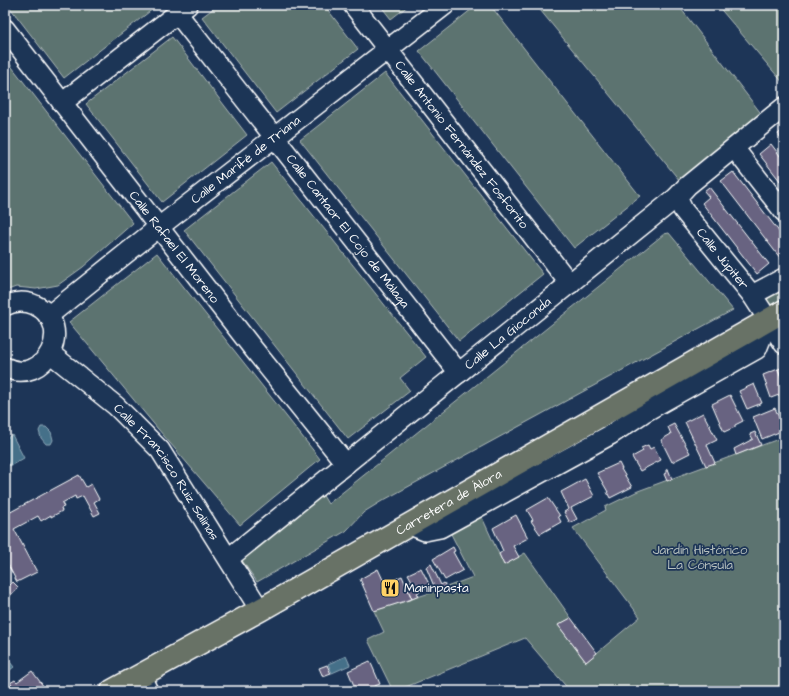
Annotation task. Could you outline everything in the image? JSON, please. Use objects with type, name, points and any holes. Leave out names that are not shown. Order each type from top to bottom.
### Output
[{"type":"main road","name":"Carretera de Álora","points":[[112,691],[144,683],[260,610],[776,315]]},
{"type":"street","name":"Calle Antonio Fernández Fosforito","points":[[353,5],[570,284]]},
{"type":"street","name":"Calle Marifé de Triana","points":[[48,316],[159,227],[445,5]]},
{"type":"street","points":[[62,103],[182,9]]},
{"type":"street","name":"Calle Cantaor El Cojo de Málaga","points":[[182,9],[274,138],[459,373]]},
{"type":"street","name":"Calle Rafael El Moreno","points":[[5,29],[346,464]]},
{"type":"street","name":"Calle La Gioconda","points":[[228,558],[570,284],[784,107]]},
{"type":"street","points":[[734,148],[784,212]]},
{"type":"street","name":"Calle Júpiter","points":[[677,197],[684,210],[752,294],[776,315],[784,344]]},
{"type":"street","points":[[752,294],[784,278]]},
{"type":"street","points":[[5,306],[18,302],[30,303],[40,308],[53,324],[55,334],[54,344],[43,363],[33,369],[21,371],[5,367]]},
{"type":"street","name":"Calle Francisco Ruiz Salinas","points":[[50,353],[116,406],[160,450],[260,610]]},
{"type":"green space","points":[[8,5],[158,5],[64,78]]},
{"type":"green space","points":[[218,5],[324,5],[358,49],[276,113],[202,17]]},
{"type":"green space","points":[[380,5],[409,5],[391,19]]},
{"type":"green space","points":[[477,5],[490,5],[640,196],[574,248],[419,51]]},
{"type":"green space","points":[[536,5],[678,5],[763,116],[680,181]]},
{"type":"green space","points":[[717,5],[784,5],[784,84]]},
{"type":"green space","points":[[172,37],[247,135],[162,202],[86,104]]},
{"type":"green space","points":[[5,58],[133,223],[83,267],[58,285],[36,289],[16,287],[5,291]]},
{"type":"green space","points":[[385,73],[543,274],[459,341],[300,140]]},
{"type":"green space","points":[[271,162],[426,357],[400,378],[410,391],[348,439],[184,230]]},
{"type":"green space","points":[[669,233],[733,310],[382,501],[364,512],[346,531],[257,582],[241,559],[322,494],[328,504],[664,234]]},
{"type":"green space","points":[[157,253],[320,459],[240,525],[69,322]]},
{"type":"green space","points":[[784,289],[784,304],[773,311],[765,302],[768,298]]},
{"type":"green space","name":"Jardín Histórico La Cónsula","points":[[784,437],[784,691],[612,691],[608,688],[570,691],[525,638],[393,691],[368,640],[384,632],[374,611],[436,591],[473,577],[449,530],[480,513],[504,565],[525,553],[571,618],[558,625],[586,662],[640,617],[573,528],[606,510],[605,507],[638,491]]},
{"type":"water","points":[[41,427],[46,427],[51,432],[53,440],[51,444],[46,444],[41,438],[39,431]]},
{"type":"water","points":[[12,435],[24,458],[10,466],[5,457],[5,439]]},
{"type":"water","points":[[5,656],[14,667],[5,674]]},
{"type":"water","points":[[346,656],[350,665],[332,673],[328,664]]},
{"type":"building","points":[[784,129],[784,142],[778,134]]},
{"type":"building","points":[[771,144],[784,161],[784,186],[759,154]]},
{"type":"building","points":[[733,172],[784,238],[784,263],[721,181]]},
{"type":"building","points":[[709,187],[769,264],[757,274],[702,203],[709,197],[704,191]]},
{"type":"building","points":[[784,367],[784,385],[778,369]]},
{"type":"building","points":[[778,369],[784,385],[784,393],[771,398],[763,375]]},
{"type":"building","points":[[754,384],[762,403],[747,409],[739,391]]},
{"type":"building","points":[[730,395],[743,421],[724,432],[712,404]]},
{"type":"building","points":[[775,408],[784,430],[762,439],[753,417]]},
{"type":"building","points":[[703,413],[717,440],[707,445],[715,463],[706,466],[685,422]]},
{"type":"building","points":[[674,424],[690,453],[672,462],[661,440],[671,434],[668,427]]},
{"type":"building","points":[[755,432],[761,445],[736,455],[734,449],[753,439],[750,434]]},
{"type":"building","points":[[648,445],[650,449],[654,447],[661,460],[640,471],[632,457],[643,451],[641,448]]},
{"type":"building","points":[[619,463],[632,487],[610,498],[597,473]]},
{"type":"building","points":[[668,469],[672,479],[667,481],[664,474]]},
{"type":"building","points":[[79,475],[86,487],[91,484],[99,499],[94,502],[100,513],[94,516],[83,496],[76,499],[75,496],[62,503],[64,507],[61,508],[62,511],[51,517],[51,515],[41,521],[38,516],[14,529],[37,572],[17,582],[5,559],[5,515]]},
{"type":"building","points":[[585,479],[594,496],[571,508],[577,519],[570,523],[564,512],[569,509],[561,492]]},
{"type":"building","points":[[548,498],[560,516],[558,516],[561,522],[540,534],[531,521],[533,520],[527,510]]},
{"type":"building","points":[[516,515],[528,538],[513,546],[519,557],[504,565],[499,554],[503,551],[493,528]]},
{"type":"building","points":[[453,547],[455,551],[453,552],[463,570],[445,580],[433,559]]},
{"type":"building","points":[[431,564],[441,585],[444,583],[446,587],[436,591],[426,567]]},
{"type":"building","points":[[421,568],[430,586],[417,593],[419,596],[412,599],[405,583],[412,581],[408,574]]},
{"type":"building","points":[[378,569],[385,584],[402,576],[412,599],[374,611],[360,579]]},
{"type":"building","points":[[13,582],[18,587],[10,596],[5,591],[5,587],[7,585],[9,586]]},
{"type":"building","points":[[571,618],[597,653],[586,662],[558,625]]},
{"type":"building","points":[[370,661],[380,684],[367,689],[368,691],[357,691],[348,671]]},
{"type":"building","points":[[327,665],[331,674],[323,677],[319,668]]},
{"type":"building","points":[[32,671],[47,691],[10,690],[14,687],[10,683],[15,680],[17,682]]},
{"type":"place","name":"Maninpasta","points":[[390,588]]}]
